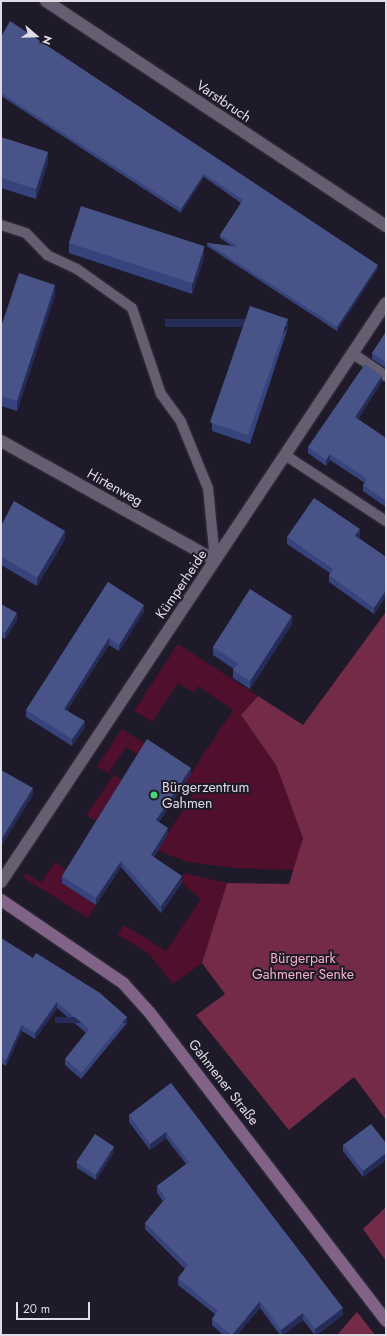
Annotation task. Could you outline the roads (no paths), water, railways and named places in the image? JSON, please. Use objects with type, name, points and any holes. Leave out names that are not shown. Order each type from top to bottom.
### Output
[{"type":"main road","name":"Gahmener Straße","points":[[1,900],[123,983],[150,1013],[386,1321]]},
{"type":"street","name":"Varstbruch","points":[[46,1],[386,226]]},
{"type":"street","name":"Kümperheide","points":[[1,882],[386,302]]},
{"type":"street","name":"Hirtenweg","points":[[1,441],[215,560]]},
{"type":"lane","points":[[1,225],[26,233],[47,255],[77,269],[132,308],[161,394],[181,422],[208,488],[215,560]]},
{"type":"lane","points":[[352,353],[386,376]]},
{"type":"lane","points":[[284,455],[386,521]]},
{"type":"place","name":"Bürgerzentrum Gahmen","points":[[154,795]]},
{"type":"park label","name":"Bürgerpark Gahmener Senke","points":[[303,966]]}]
